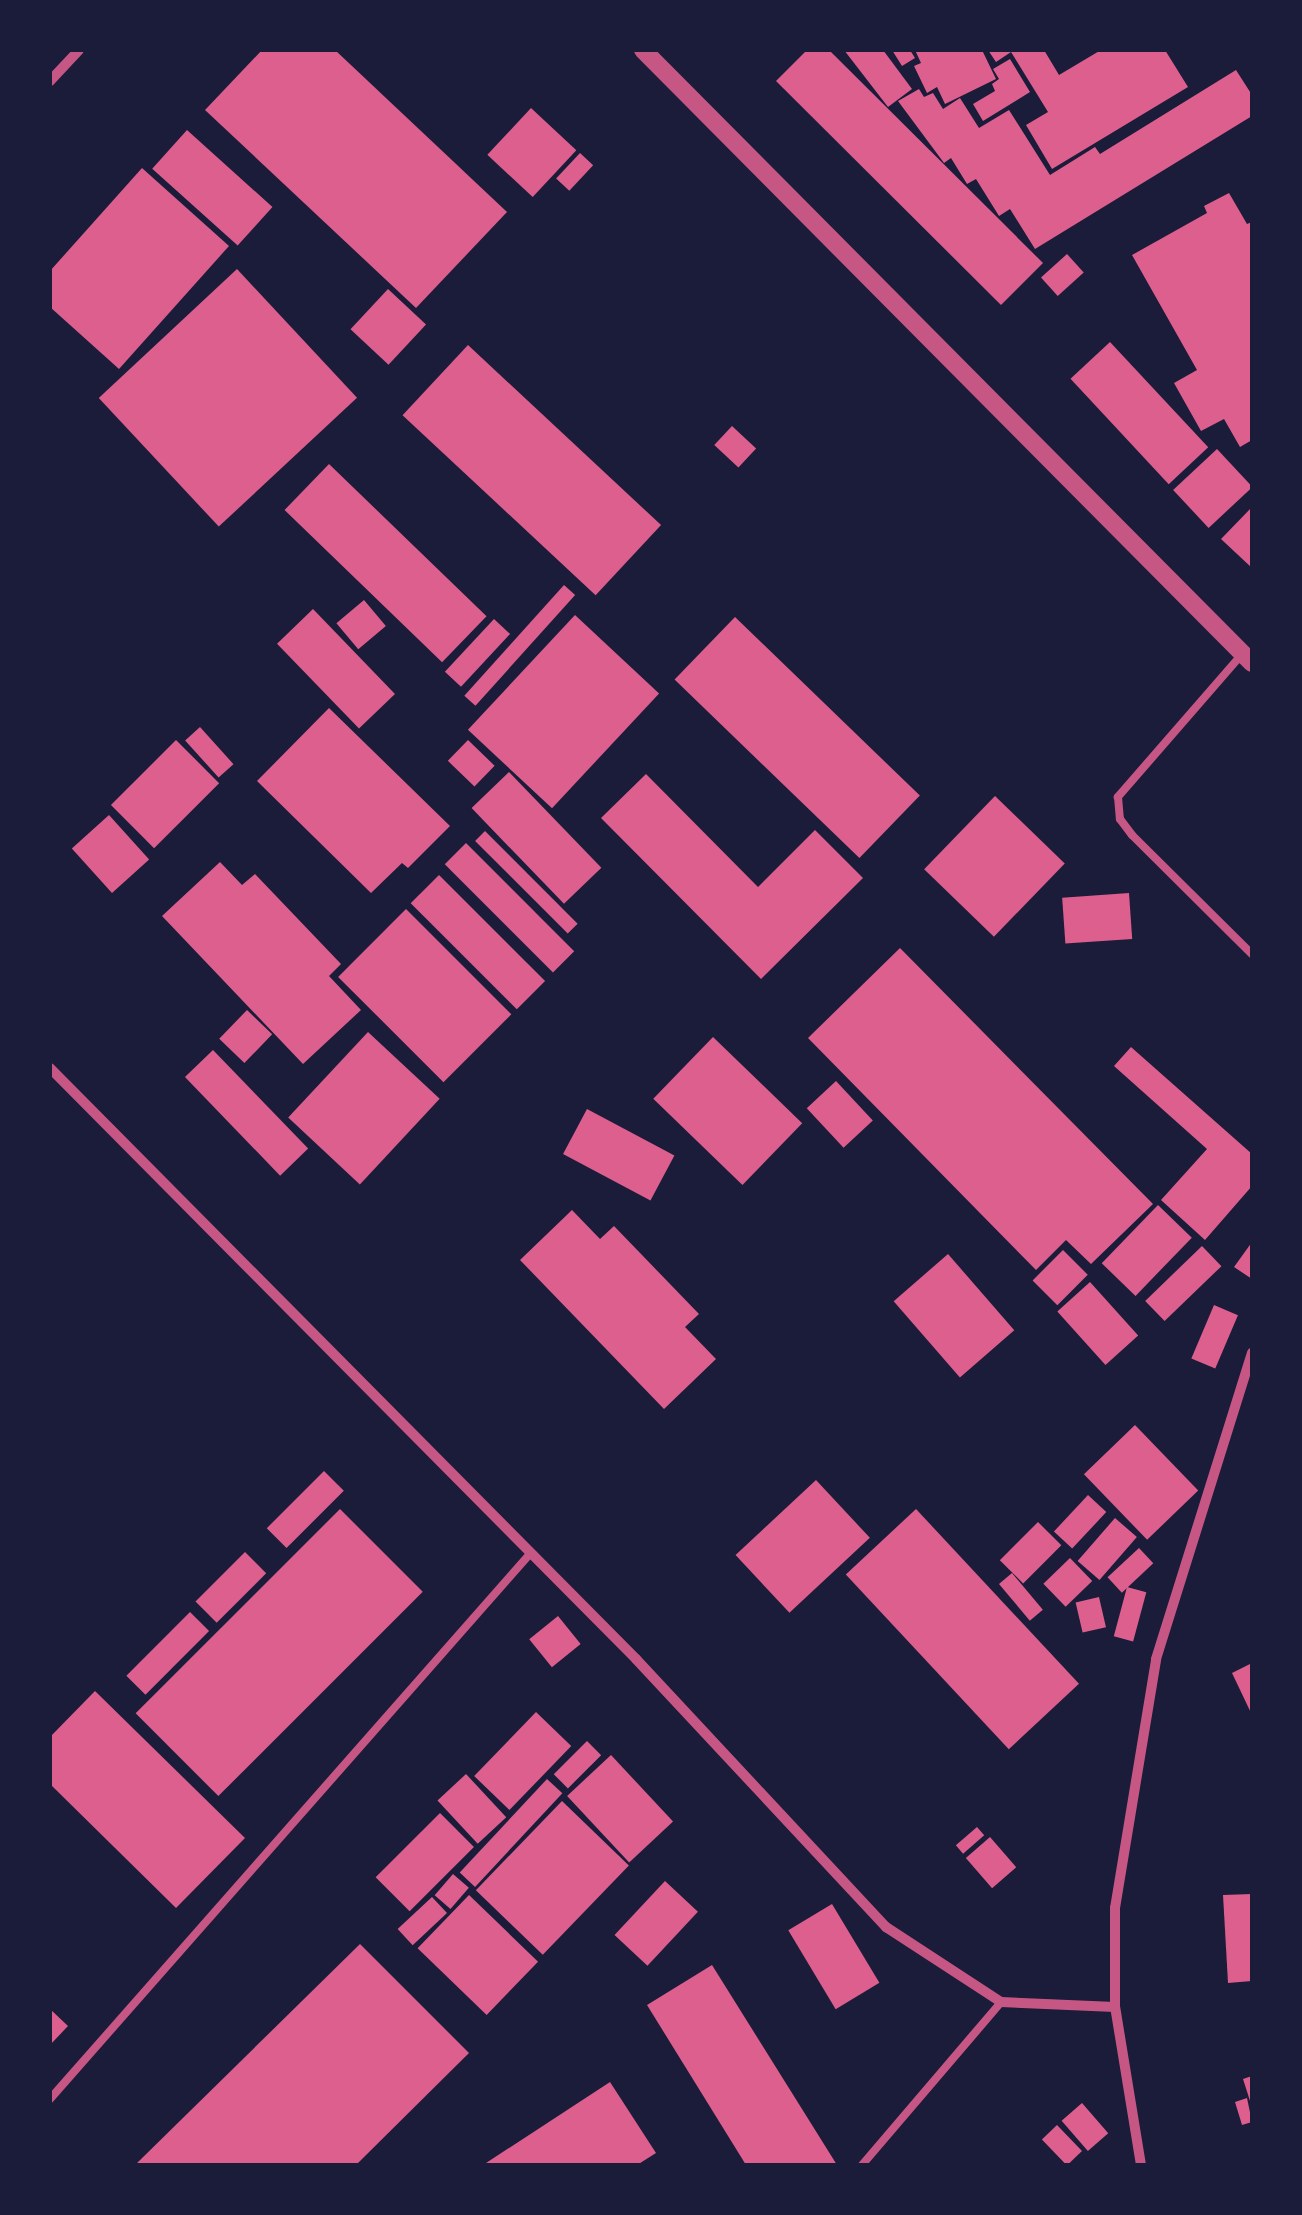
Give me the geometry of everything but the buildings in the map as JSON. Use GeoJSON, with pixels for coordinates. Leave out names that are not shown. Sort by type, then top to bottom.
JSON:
{"type":"FeatureCollection","features":[{"type":"Feature","properties":{"kind":"street"},"geometry":{"type":"LineString","coordinates":[[50,81],[79,50]]}},
{"type":"Feature","properties":{"kind":"street"},"geometry":{"type":"LineString","coordinates":[[643,50],[1248,658]]}},
{"type":"Feature","properties":{"kind":"street"},"geometry":{"type":"LineString","coordinates":[[50,1068],[529,1555],[886,1927],[1001,2002],[1115,2007]]}},
{"type":"Feature","properties":{"kind":"street"},"geometry":{"type":"LineString","coordinates":[[1141,2165],[1115,2007],[1115,1908],[1156,1659],[1252,1353]]}},
{"type":"Feature","properties":{"kind":"lane"},"geometry":{"type":"LineString","coordinates":[[1248,658],[1118,796],[1120,819],[1132,836],[1252,954]]}},
{"type":"Feature","properties":{"kind":"lane"},"geometry":{"type":"LineString","coordinates":[[50,2099],[529,1555]]}},
{"type":"Feature","properties":{"kind":"lane"},"geometry":{"type":"LineString","coordinates":[[862,2165],[1001,2002]]}}]}
